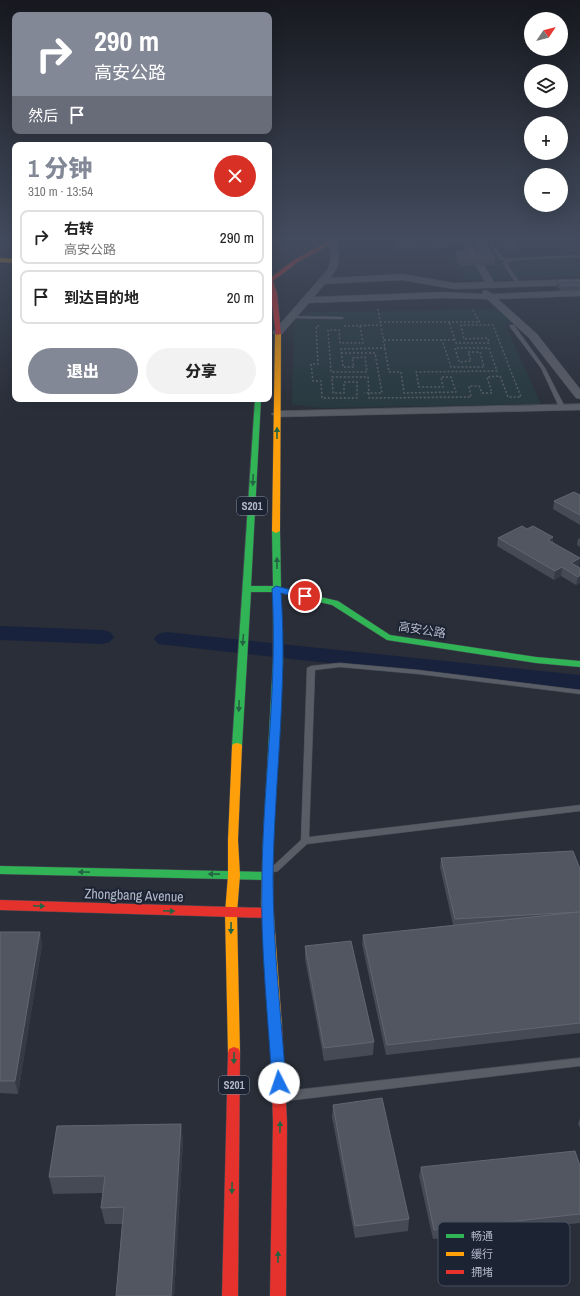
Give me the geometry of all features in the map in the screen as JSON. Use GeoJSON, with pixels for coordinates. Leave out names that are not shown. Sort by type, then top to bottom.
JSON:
{"type":"FeatureCollection","features":[{"type":"Feature","properties":{"kind":"main road","name":"S201"},"geometry":{"type":"LineString","coordinates":[[272,299],[278,332],[276,589],[278,615],[277,671],[267,876],[267,913],[280,1097],[278,1296]]}},
{"type":"Feature","properties":{"kind":"main road","name":"S201"},"geometry":{"type":"LineString","coordinates":[[230,1296],[234,1052],[231,964],[231,913],[234,875],[233,840],[241,667],[258,402]]}},
{"type":"Feature","properties":{"kind":"main road","name":"高安公路"},"geometry":{"type":"LineString","coordinates":[[247,589],[276,589],[334,603],[387,636],[536,660],[580,664]]}},
{"type":"Feature","properties":{"kind":"main road","name":"Zhongbang Avenue"},"geometry":{"type":"LineString","coordinates":[[0,870],[267,876]]}},
{"type":"Feature","properties":{"kind":"main road","name":"Zhongbang Avenue"},"geometry":{"type":"LineString","coordinates":[[0,905],[267,913]]}},
{"type":"Feature","properties":{"kind":"street","name":"S201"},"geometry":{"type":"LineString","coordinates":[[278,332],[308,297]]}},
{"type":"Feature","properties":{"kind":"street"},"geometry":{"type":"LineString","coordinates":[[306,300],[376,297]]}},
{"type":"Feature","properties":{"kind":"street"},"geometry":{"type":"LineString","coordinates":[[492,297],[533,336],[580,396]]}},
{"type":"Feature","properties":{"kind":"street"},"geometry":{"type":"LineString","coordinates":[[568,381],[580,380]]}},
{"type":"Feature","properties":{"kind":"street"},"geometry":{"type":"LineString","coordinates":[[278,414],[580,407]]}},
{"type":"Feature","properties":{"kind":"lane"},"geometry":{"type":"LineString","coordinates":[[291,317],[342,318]]}},
{"type":"Feature","properties":{"kind":"lane"},"geometry":{"type":"LineString","coordinates":[[512,326],[543,368],[562,407]]}},
{"type":"Feature","properties":{"kind":"lane"},"geometry":{"type":"LineString","coordinates":[[305,841],[311,668],[340,665],[418,672],[580,692]]}},
{"type":"Feature","properties":{"kind":"lane"},"geometry":{"type":"LineString","coordinates":[[267,876],[305,841],[580,808]]}},
{"type":"Feature","properties":{"kind":"lane"},"geometry":{"type":"LineString","coordinates":[[280,1097],[580,1062]]}},
{"type":"Feature","properties":{"kind":"path"},"geometry":{"type":"LineString","coordinates":[[378,309],[389,372],[401,372],[404,393],[456,392],[451,377],[441,377],[443,387],[419,387],[416,372],[497,371],[489,348],[455,348],[459,362],[471,361],[468,352],[480,352],[484,367],[451,367],[442,340]]}},
{"type":"Feature","properties":{"kind":"path"},"geometry":{"type":"LineString","coordinates":[[473,310],[481,325]]}},
{"type":"Feature","properties":{"kind":"path"},"geometry":{"type":"LineString","coordinates":[[380,322],[480,322]]}},
{"type":"Feature","properties":{"kind":"path"},"geometry":{"type":"LineString","coordinates":[[324,326],[316,326],[318,364],[311,364],[313,381],[321,381],[322,398],[357,398],[357,382],[344,382],[344,393],[333,393],[332,377],[368,377],[369,398],[471,397],[469,386],[479,386],[482,394],[492,393],[487,377],[500,376],[508,397],[521,397],[493,325],[461,325],[464,339],[488,338],[489,343],[456,343],[449,322]]}},
{"type":"Feature","properties":{"kind":"path"},"geometry":{"type":"LineString","coordinates":[[338,326],[381,325]]}},
{"type":"Feature","properties":{"kind":"path"},"geometry":{"type":"LineString","coordinates":[[360,326],[363,343],[340,343],[338,330],[328,330],[331,372],[367,372],[365,357],[352,358],[354,367],[343,367],[341,349],[385,348]]}},
{"type":"Feature","properties":{"kind":"path"},"geometry":{"type":"LineString","coordinates":[[384,340],[455,340]]}},
{"type":"Feature","properties":{"kind":"path"},"geometry":{"type":"LineString","coordinates":[[342,353],[375,353],[382,393],[364,393]]}},
{"type":"Feature","properties":{"kind":"shaded area"},"geometry":{"type":"Polygon","coordinates":[[[499,309],[515,324],[505,325],[541,404],[320,408],[292,404],[294,323],[308,312],[499,309]]]}},
{"type":"Feature","properties":{"kind":"building"},"geometry":{"type":"Polygon","coordinates":[[[574,492],[580,495],[580,515],[554,501],[574,492]]]}},
{"type":"Feature","properties":{"kind":"building"},"geometry":{"type":"Polygon","coordinates":[[[522,526],[527,529],[533,526],[553,537],[548,540],[580,558],[571,563],[580,568],[580,575],[578,577],[562,567],[555,571],[498,538],[522,526]]]}},
{"type":"Feature","properties":{"kind":"building"},"geometry":{"type":"Polygon","coordinates":[[[573,851],[580,869],[580,1023],[387,1045],[363,935],[579,912],[455,919],[441,858],[573,851]]]}},
{"type":"Feature","properties":{"kind":"building"},"geometry":{"type":"Polygon","coordinates":[[[0,932],[40,932],[15,1081],[0,1081],[0,932]]]}},
{"type":"Feature","properties":{"kind":"building"},"geometry":{"type":"Polygon","coordinates":[[[351,941],[374,1042],[324,1048],[305,946],[351,941]]]}},
{"type":"Feature","properties":{"kind":"building"},"geometry":{"type":"Polygon","coordinates":[[[382,1098],[409,1219],[355,1226],[333,1105],[382,1098]]]}},
{"type":"Feature","properties":{"kind":"building"},"geometry":{"type":"Polygon","coordinates":[[[181,1124],[171,1296],[116,1296],[124,1207],[101,1208],[105,1176],[49,1177],[57,1126],[181,1124]]]}},
{"type":"Feature","properties":{"kind":"building"},"geometry":{"type":"Polygon","coordinates":[[[575,1151],[580,1166],[580,1214],[507,1222],[438,1222],[438,1230],[434,1230],[421,1167],[575,1151]]]}},
{"type":"Feature","properties":{"kind":"waterway"},"geometry":{"type":"LineString","coordinates":[[0,633],[102,637]]}},
{"type":"Feature","properties":{"kind":"waterway"},"geometry":{"type":"LineString","coordinates":[[166,639],[580,683]]}},
{"type":"Feature","properties":{"kind":"traffic: fast"},"geometry":{"type":"LineString","coordinates":[[237,746],[258,402]]}},
{"type":"Feature","properties":{"kind":"traffic: fast"},"geometry":{"type":"LineString","coordinates":[[268,842],[278,661],[276,531]]}},
{"type":"Feature","properties":{"kind":"traffic: fast"},"geometry":{"type":"LineString","coordinates":[[247,589],[276,589],[335,603],[387,637],[536,660],[580,664]]}},
{"type":"Feature","properties":{"kind":"traffic: fast"},"geometry":{"type":"LineString","coordinates":[[0,870],[267,876]]}},
{"type":"Feature","properties":{"kind":"traffic: slow"},"geometry":{"type":"LineString","coordinates":[[276,531],[278,334]]}},
{"type":"Feature","properties":{"kind":"traffic: slow"},"geometry":{"type":"LineString","coordinates":[[234,1053],[231,913],[234,875],[233,840],[237,746]]}},
{"type":"Feature","properties":{"kind":"traffic: slow"},"geometry":{"type":"LineString","coordinates":[[268,842],[267,904],[276,1027]]}},
{"type":"Feature","properties":{"kind":"traffic: jam"},"geometry":{"type":"LineString","coordinates":[[274,297],[278,334]]}},
{"type":"Feature","properties":{"kind":"traffic: jam"},"geometry":{"type":"LineString","coordinates":[[0,905],[267,913]]}},
{"type":"Feature","properties":{"kind":"traffic: jam"},"geometry":{"type":"LineString","coordinates":[[276,1027],[280,1122],[278,1296]]}},
{"type":"Feature","properties":{"kind":"traffic: jam"},"geometry":{"type":"LineString","coordinates":[[230,1296],[234,1053]]}},
{"type":"Feature","properties":{"kind":"route"},"geometry":{"type":"LineString","coordinates":[[279,1083],[267,913],[267,876],[277,671],[278,615],[276,589],[305,596]]}}]}
